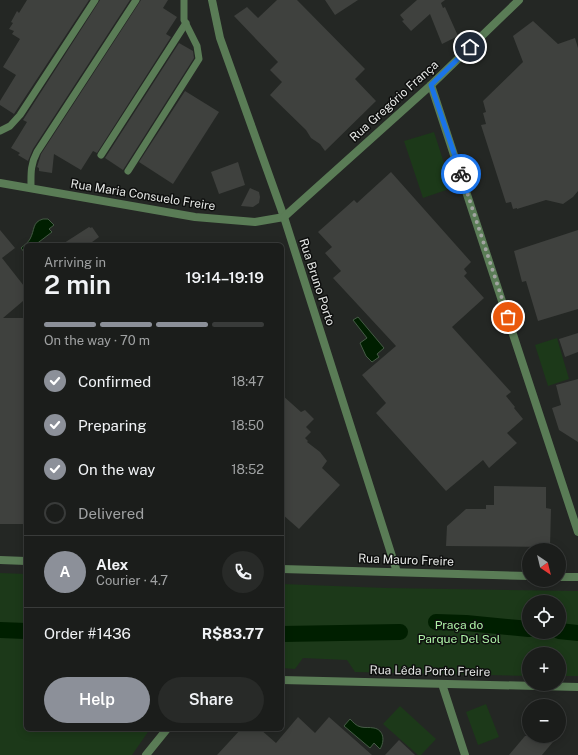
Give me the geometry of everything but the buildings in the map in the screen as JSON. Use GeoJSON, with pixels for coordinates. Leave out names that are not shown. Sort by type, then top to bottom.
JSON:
{"type":"FeatureCollection","features":[{"type":"Feature","properties":{"kind":"street","name":"Rua Bruno Porto"},"geometry":{"type":"LineString","coordinates":[[212,0],[220,38],[284,217],[397,572]]}},
{"type":"Feature","properties":{"kind":"street","name":"Rua Gregório França"},"geometry":{"type":"LineString","coordinates":[[284,217],[431,85],[519,0]]}},
{"type":"Feature","properties":{"kind":"street"},"geometry":{"type":"LineString","coordinates":[[431,85],[578,532]]}},
{"type":"Feature","properties":{"kind":"street","name":"Rua Maria Consuelo Freire"},"geometry":{"type":"LineString","coordinates":[[0,183],[195,217],[255,222],[284,217]]}},
{"type":"Feature","properties":{"kind":"street"},"geometry":{"type":"LineString","coordinates":[[0,560],[24,561]]}},
{"type":"Feature","properties":{"kind":"street","name":"Rua Mauro Freire"},"geometry":{"type":"LineString","coordinates":[[284,569],[522,576]]}},
{"type":"Feature","properties":{"kind":"street"},"geometry":{"type":"LineString","coordinates":[[566,576],[578,577]]}},
{"type":"Feature","properties":{"kind":"street","name":"Rua Lêda Porto Freire"},"geometry":{"type":"LineString","coordinates":[[284,680],[578,687]]}},
{"type":"Feature","properties":{"kind":"street"},"geometry":{"type":"LineString","coordinates":[[442,684],[466,755]]}},
{"type":"Feature","properties":{"kind":"street"},"geometry":{"type":"LineString","coordinates":[[146,755],[165,731]]}},
{"type":"Feature","properties":{"kind":"lane"},"geometry":{"type":"LineString","coordinates":[[0,131],[10,126],[20,114],[95,0]]}},
{"type":"Feature","properties":{"kind":"lane"},"geometry":{"type":"LineString","coordinates":[[32,188],[32,161],[136,0]]}},
{"type":"Feature","properties":{"kind":"lane"},"geometry":{"type":"LineString","coordinates":[[128,171],[199,59],[197,46],[183,13],[184,0]]}},
{"type":"Feature","properties":{"kind":"lane"},"geometry":{"type":"LineString","coordinates":[[101,155],[186,23]]}},
{"type":"Feature","properties":{"kind":"green space"},"geometry":{"type":"Polygon","coordinates":[[[434,132],[452,188],[423,198],[404,141],[434,132]]]}},
{"type":"Feature","properties":{"kind":"green space"},"geometry":{"type":"Polygon","coordinates":[[[557,338],[569,379],[548,386],[535,345],[557,338]]]}},
{"type":"Feature","properties":{"kind":"green space"},"geometry":{"type":"Polygon","coordinates":[[[0,573],[24,574],[24,731],[149,731],[132,755],[0,755],[0,573]]]}},
{"type":"Feature","properties":{"kind":"green space","name":"Praça do Parque Del Sol"},"geometry":{"type":"Polygon","coordinates":[[[284,584],[386,588],[578,591],[578,676],[566,676],[566,647],[522,647],[522,676],[355,672],[347,660],[303,658],[295,669],[284,668],[284,584]]]}},
{"type":"Feature","properties":{"kind":"green space"},"geometry":{"type":"Polygon","coordinates":[[[486,704],[499,737],[478,745],[466,712],[486,704]]]}},
{"type":"Feature","properties":{"kind":"green space"},"geometry":{"type":"Polygon","coordinates":[[[400,706],[436,739],[421,755],[418,755],[383,724],[400,706]]]}},
{"type":"Feature","properties":{"kind":"shaded area"},"geometry":{"type":"Polygon","coordinates":[[[48,219],[54,225],[49,229],[52,232],[38,243],[27,243],[32,236],[35,224],[39,220],[48,219]]]}},
{"type":"Feature","properties":{"kind":"shaded area"},"geometry":{"type":"Polygon","coordinates":[[[358,317],[384,348],[377,354],[379,357],[372,362],[366,356],[360,343],[367,338],[353,320],[358,317]]]}},
{"type":"Feature","properties":{"kind":"shaded area"},"geometry":{"type":"Polygon","coordinates":[[[350,719],[359,726],[374,728],[382,733],[383,743],[380,749],[374,743],[370,748],[344,726],[350,719]]]}},
{"type":"Feature","properties":{"kind":"waterway"},"geometry":{"type":"LineString","coordinates":[[436,622],[466,623],[522,628]]}},
{"type":"Feature","properties":{"kind":"waterway"},"geometry":{"type":"LineString","coordinates":[[0,630],[24,631]]}},
{"type":"Feature","properties":{"kind":"waterway"},"geometry":{"type":"LineString","coordinates":[[284,634],[400,632]]}},
{"type":"Feature","properties":{"kind":"waterway"},"geometry":{"type":"LineString","coordinates":[[566,632],[578,633]]}},
{"type":"Feature","properties":{"kind":"way so far"},"geometry":{"type":"LineString","coordinates":[[461,174],[508,317]]}},
{"type":"Feature","properties":{"kind":"route"},"geometry":{"type":"LineString","coordinates":[[461,174],[431,85],[470,47]]}}]}
